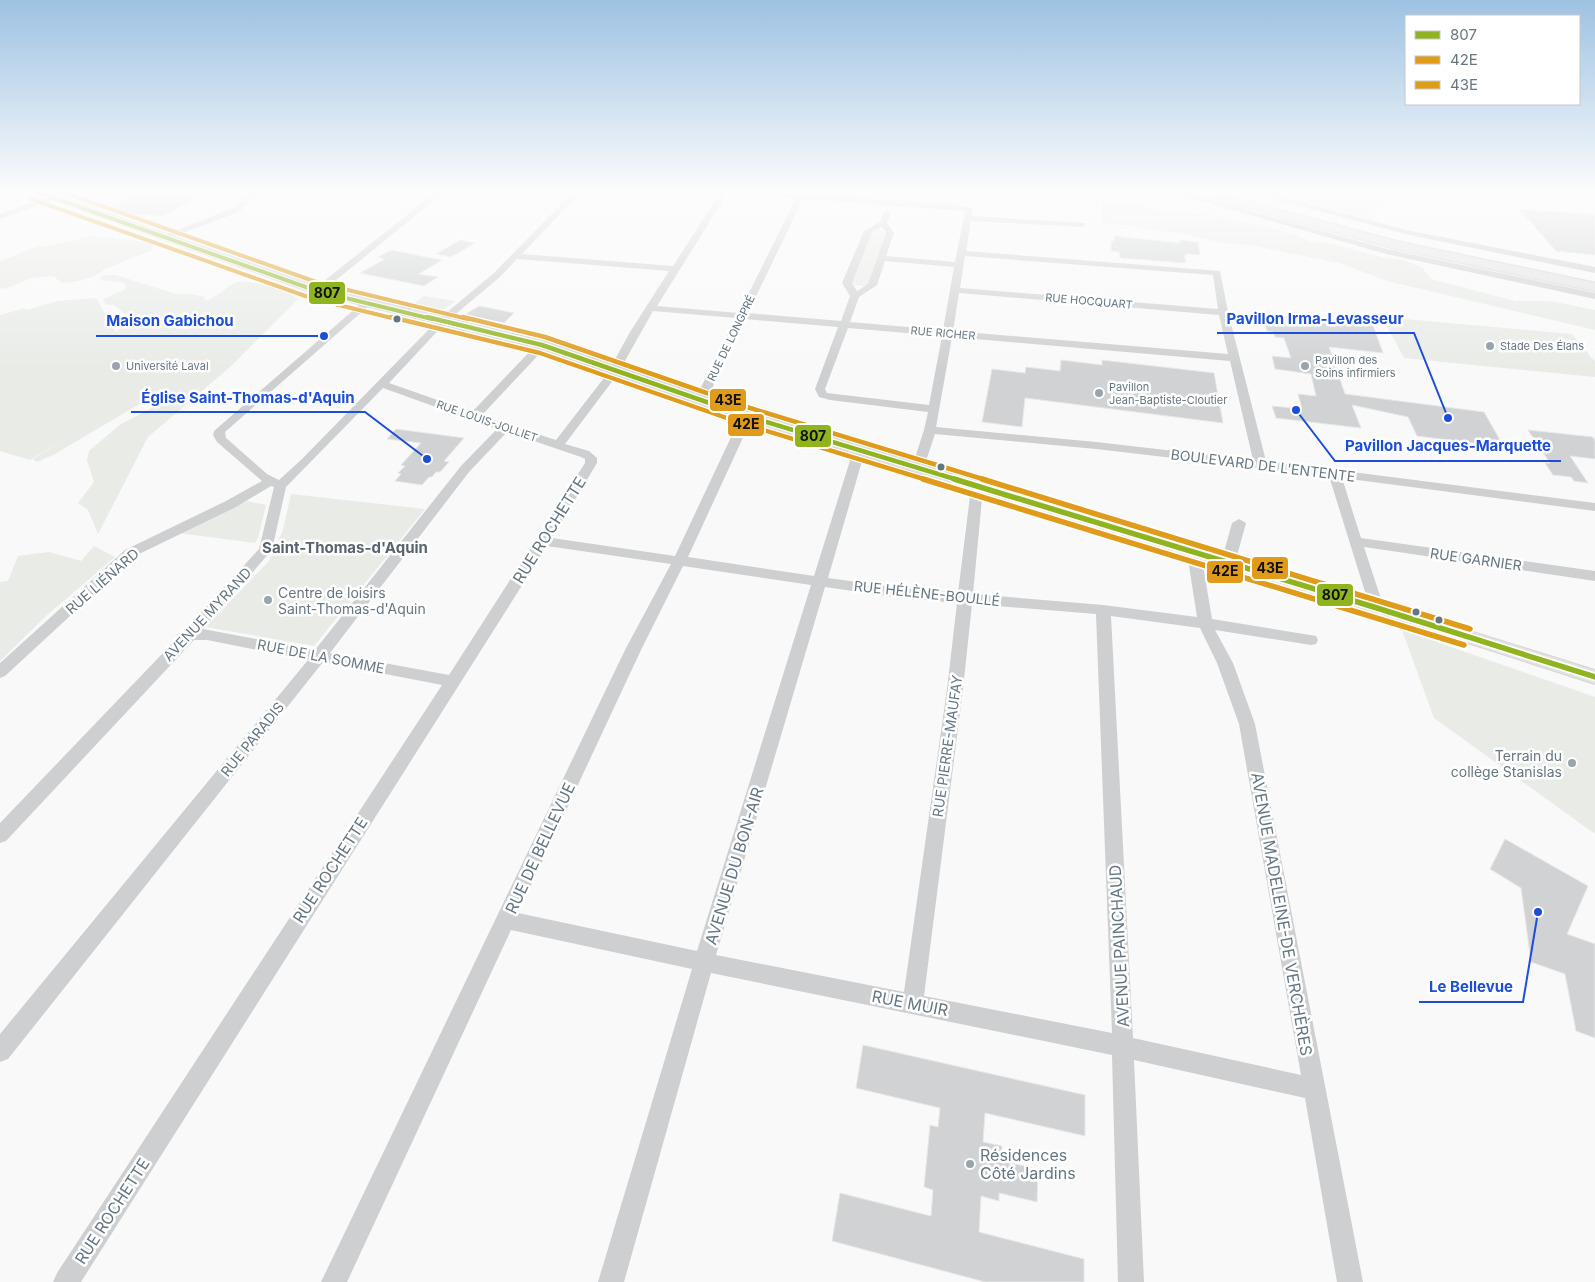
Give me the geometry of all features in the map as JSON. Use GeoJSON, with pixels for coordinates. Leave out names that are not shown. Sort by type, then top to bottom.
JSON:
{"type":"FeatureCollection","features":[{"type":"Feature","properties":{"kind":"highway"},"geometry":{"type":"LineString","coordinates":[[1423,251],[1595,287]]}},
{"type":"Feature","properties":{"kind":"highway"},"geometry":{"type":"LineString","coordinates":[[1457,251],[1595,279]]}},
{"type":"Feature","properties":{"kind":"main road"},"geometry":{"type":"LineString","coordinates":[[207,251],[317,291],[542,345],[614,368],[747,416],[917,470],[1377,608],[1595,677]]}},
{"type":"Feature","properties":{"kind":"street"},"geometry":{"type":"LineString","coordinates":[[317,291],[367,251]]}},
{"type":"Feature","properties":{"kind":"street"},"geometry":{"type":"LineString","coordinates":[[367,303],[220,431],[219,435],[222,440],[263,478],[275,484],[382,384],[443,320],[497,275],[520,251]]}},
{"type":"Feature","properties":{"kind":"street"},"geometry":{"type":"LineString","coordinates":[[558,445],[614,368],[686,251]]}},
{"type":"Feature","properties":{"kind":"street","name":"RUE DE LONGPRÉ"},"geometry":{"type":"LineString","coordinates":[[701,399],[774,251]]}},
{"type":"Feature","properties":{"kind":"street"},"geometry":{"type":"LineString","coordinates":[[855,296],[847,283],[860,251]]}},
{"type":"Feature","properties":{"kind":"street"},"geometry":{"type":"LineString","coordinates":[[884,251],[872,285],[855,296],[820,390],[823,395],[933,409]]}},
{"type":"Feature","properties":{"kind":"street"},"geometry":{"type":"LineString","coordinates":[[1385,251],[1595,296]]}},
{"type":"Feature","properties":{"kind":"street"},"geometry":{"type":"LineString","coordinates":[[1499,251],[1595,270]]}},
{"type":"Feature","properties":{"kind":"street"},"geometry":{"type":"LineString","coordinates":[[917,470],[930,430],[962,253],[1217,273],[1224,312],[1260,463]]}},
{"type":"Feature","properties":{"kind":"street"},"geometry":{"type":"LineString","coordinates":[[515,256],[675,269]]}},
{"type":"Feature","properties":{"kind":"street"},"geometry":{"type":"LineString","coordinates":[[881,258],[959,265]]}},
{"type":"Feature","properties":{"kind":"street","name":"RUE HOCQUART"},"geometry":{"type":"LineString","coordinates":[[954,290],[1224,312]]}},
{"type":"Feature","properties":{"kind":"street","name":"RUE RICHER"},"geometry":{"type":"LineString","coordinates":[[651,308],[1235,358]]}},
{"type":"Feature","properties":{"kind":"street"},"geometry":{"type":"LineString","coordinates":[[474,417],[542,345]]}},
{"type":"Feature","properties":{"kind":"street","name":"RUE LOUIS-JOLLIET"},"geometry":{"type":"LineString","coordinates":[[382,384],[505,428],[586,454],[591,458]]}},
{"type":"Feature","properties":{"kind":"street","name":"RUE DE BELLEVUE"},"geometry":{"type":"LineString","coordinates":[[334,1282],[633,650],[680,559],[747,416]]}},
{"type":"Feature","properties":{"kind":"street","name":"RUE PARADIS"},"geometry":{"type":"LineString","coordinates":[[0,1051],[320,655],[465,469],[505,428]]}},
{"type":"Feature","properties":{"kind":"street","name":"BOULEVARD DE L'ENTENTE"},"geometry":{"type":"LineString","coordinates":[[930,430],[1260,463],[1595,507]]}},
{"type":"Feature","properties":{"kind":"street","name":"AVENUE DU BON-AIR"},"geometry":{"type":"LineString","coordinates":[[611,1282],[704,962],[859,451]]}},
{"type":"Feature","properties":{"kind":"street","name":"RUE ROCHETTE"},"geometry":{"type":"LineString","coordinates":[[66,1282],[451,681],[543,541],[590,465],[591,458]]}},
{"type":"Feature","properties":{"kind":"street"},"geometry":{"type":"LineString","coordinates":[[1334,473],[1377,608]]}},
{"type":"Feature","properties":{"kind":"street","name":"AVENUE MYRAND"},"geometry":{"type":"LineString","coordinates":[[0,835],[190,634],[265,550],[275,484]]}},
{"type":"Feature","properties":{"kind":"street","name":"RUE LIÉNARD"},"geometry":{"type":"LineString","coordinates":[[0,672],[130,553],[275,484]]}},
{"type":"Feature","properties":{"kind":"street","name":"RUE PIERRE-MAUFAY"},"geometry":{"type":"LineString","coordinates":[[913,1002],[954,699],[977,488]]}},
{"type":"Feature","properties":{"kind":"street"},"geometry":{"type":"LineString","coordinates":[[1228,563],[1240,523]]}},
{"type":"Feature","properties":{"kind":"street","name":"RUE HÉLÈNE-BOULLÉ"},"geometry":{"type":"LineString","coordinates":[[543,541],[680,559],[818,582],[901,593],[1103,610],[1206,623],[1311,640]]}},
{"type":"Feature","properties":{"kind":"street","name":"RUE GARNIER"},"geometry":{"type":"LineString","coordinates":[[1357,542],[1595,576]]}},
{"type":"Feature","properties":{"kind":"street","name":"AVENUE MADELEINE-DE VERCHÈRES"},"geometry":{"type":"LineString","coordinates":[[1194,553],[1209,634],[1225,662],[1247,724],[1350,1282]]}},
{"type":"Feature","properties":{"kind":"street","name":"AVENUE PAINCHAUD"},"geometry":{"type":"LineString","coordinates":[[1103,610],[1124,1048],[1131,1282]]}},
{"type":"Feature","properties":{"kind":"street","name":"RUE DE LA SOMME"},"geometry":{"type":"LineString","coordinates":[[190,634],[207,635],[320,655],[451,681]]}},
{"type":"Feature","properties":{"kind":"street","name":"RUE MUIR"},"geometry":{"type":"LineString","coordinates":[[506,920],[704,962],[913,1002],[1314,1089]]}},
{"type":"Feature","properties":{"kind":"shaded area"},"geometry":{"type":"Polygon","coordinates":[[[25,251],[150,251],[85,279],[62,283],[53,276],[31,278],[5,289],[0,287],[0,261],[25,251]]]}},
{"type":"Feature","properties":{"kind":"shaded area"},"geometry":{"type":"Polygon","coordinates":[[[865,251],[880,251],[868,284],[864,286],[852,283],[865,251]]]}},
{"type":"Feature","properties":{"kind":"shaded area"},"geometry":{"type":"Polygon","coordinates":[[[1279,251],[1358,251],[1385,258],[1403,260],[1422,267],[1431,279],[1515,301],[1551,301],[1595,310],[1595,330],[1387,281],[1343,264],[1279,251]]]}},
{"type":"Feature","properties":{"kind":"shaded area"},"geometry":{"type":"Polygon","coordinates":[[[116,275],[176,294],[191,294],[205,297],[204,301],[216,296],[234,283],[240,282],[257,283],[285,292],[298,299],[230,367],[148,437],[98,534],[88,510],[78,503],[94,482],[87,460],[89,451],[121,424],[154,407],[160,400],[163,390],[55,454],[37,462],[33,459],[81,431],[30,460],[0,451],[0,315],[58,301],[96,298],[116,332],[126,322],[128,317],[114,305],[106,305],[103,299],[126,289],[126,285],[121,282],[100,280],[102,276],[116,275]]]}},
{"type":"Feature","properties":{"kind":"shaded area"},"geometry":{"type":"Polygon","coordinates":[[[424,296],[456,301],[435,311],[411,306],[424,296]]]}},
{"type":"Feature","properties":{"kind":"shaded area","name":"Stade Des Élans"},"geometry":{"type":"Polygon","coordinates":[[[1382,317],[1572,334],[1595,362],[1595,377],[1404,358],[1382,317]]]}},
{"type":"Feature","properties":{"kind":"shaded area"},"geometry":{"type":"Polygon","coordinates":[[[291,494],[425,509],[314,646],[206,627],[269,561],[283,530],[291,494]]]}},
{"type":"Feature","properties":{"kind":"shaded area"},"geometry":{"type":"Polygon","coordinates":[[[247,501],[266,505],[255,543],[178,533],[247,501]]]}},
{"type":"Feature","properties":{"kind":"shaded area"},"geometry":{"type":"Polygon","coordinates":[[[94,546],[115,557],[46,616],[0,661],[0,582],[8,581],[18,556],[49,552],[81,561],[94,546]]]}},
{"type":"Feature","properties":{"kind":"shaded area"},"geometry":{"type":"Polygon","coordinates":[[[1402,630],[1595,697],[1595,834],[1434,718],[1402,630]]]}},
{"type":"Feature","properties":{"kind":"building"},"geometry":{"type":"Polygon","coordinates":[[[389,251],[395,251],[442,260],[419,274],[438,277],[424,286],[360,273],[385,259],[378,257],[389,251]]]}},
{"type":"Feature","properties":{"kind":"building"},"geometry":{"type":"Polygon","coordinates":[[[441,251],[462,251],[451,257],[436,254],[441,251]]]}},
{"type":"Feature","properties":{"kind":"building"},"geometry":{"type":"Polygon","coordinates":[[[1111,251],[1199,251],[1200,255],[1184,255],[1186,263],[1120,258],[1119,252],[1111,251]]]}},
{"type":"Feature","properties":{"kind":"building"},"geometry":{"type":"Polygon","coordinates":[[[1556,251],[1595,251],[1595,255],[1556,251]]]}},
{"type":"Feature","properties":{"kind":"building"},"geometry":{"type":"Polygon","coordinates":[[[479,306],[514,313],[504,323],[464,315],[479,306]]]}},
{"type":"Feature","properties":{"kind":"building"},"geometry":{"type":"Polygon","coordinates":[[[1261,313],[1373,325],[1383,353],[1329,347],[1345,394],[1484,412],[1504,447],[1417,436],[1408,417],[1352,405],[1361,428],[1276,418],[1272,406],[1302,409],[1298,394],[1316,396],[1311,374],[1275,369],[1272,356],[1291,358],[1284,338],[1275,337],[1273,332],[1267,331],[1261,313]]]}},
{"type":"Feature","properties":{"kind":"building","name":"Pavillon Jean-Baptiste-Cloutier"},"geometry":{"type":"Polygon","coordinates":[[[1061,360],[1102,365],[1102,360],[1214,373],[1223,423],[1025,398],[1022,427],[982,422],[992,369],[1025,373],[1026,367],[1060,371],[1061,360]]]}},
{"type":"Feature","properties":{"kind":"building"},"geometry":{"type":"Polygon","coordinates":[[[396,429],[464,438],[444,461],[449,462],[440,472],[436,472],[432,477],[429,477],[422,485],[395,481],[401,474],[398,473],[405,466],[401,465],[421,443],[387,439],[396,429]]]}},
{"type":"Feature","properties":{"kind":"building"},"geometry":{"type":"Polygon","coordinates":[[[1528,430],[1593,437],[1595,441],[1595,459],[1570,456],[1588,483],[1574,481],[1571,477],[1553,475],[1545,463],[1550,463],[1528,430]]]}},
{"type":"Feature","properties":{"kind":"building"},"geometry":{"type":"Polygon","coordinates":[[[1505,839],[1588,886],[1567,934],[1595,944],[1595,1038],[1576,1031],[1565,974],[1531,962],[1521,888],[1490,869],[1505,839]]]}},
{"type":"Feature","properties":{"kind":"building","name":"Résidences Côté Jardins"},"geometry":{"type":"Polygon","coordinates":[[[863,1045],[1085,1095],[1085,1136],[985,1113],[983,1142],[1002,1146],[1001,1161],[1038,1169],[1037,1202],[999,1193],[999,1201],[981,1196],[979,1232],[1084,1259],[1084,1282],[985,1282],[832,1241],[840,1193],[931,1216],[933,1190],[924,1187],[930,1125],[938,1127],[940,1108],[856,1088],[863,1045]]]}},
{"type":"Feature","properties":{"kind":"transit line","name":"42E"},"geometry":{"type":"LineString","coordinates":[[178,251],[314,299],[540,353],[744,424],[1464,645]]}},
{"type":"Feature","properties":{"kind":"transit line","name":"807"},"geometry":{"type":"LineString","coordinates":[[203,251],[317,291],[542,345],[747,416],[1377,608],[1595,677]]}},
{"type":"Feature","properties":{"kind":"transit line","name":"43E"},"geometry":{"type":"LineString","coordinates":[[228,251],[319,283],[545,337],[750,408],[1470,629]]}},
{"type":"Feature","properties":{"kind":"place","name":"Maison Gabichou"},"geometry":{"type":"Point","coordinates":[324,336]}},
{"type":"Feature","properties":{"kind":"place","name":"Stade Des Élans"},"geometry":{"type":"Point","coordinates":[1490,346]}},
{"type":"Feature","properties":{"kind":"place","name":"Université Laval"},"geometry":{"type":"Point","coordinates":[116,366]}},
{"type":"Feature","properties":{"kind":"place","name":"Pavillon des Soins infirmiers"},"geometry":{"type":"Point","coordinates":[1305,366]}},
{"type":"Feature","properties":{"kind":"place","name":"Pavillon Jean-Baptiste-Cloutier"},"geometry":{"type":"Point","coordinates":[1099,393]}},
{"type":"Feature","properties":{"kind":"place","name":"Pavillon Jacques-Marquette"},"geometry":{"type":"Point","coordinates":[1296,410]}},
{"type":"Feature","properties":{"kind":"place","name":"Pavillon Irma-Levasseur"},"geometry":{"type":"Point","coordinates":[1448,418]}},
{"type":"Feature","properties":{"kind":"place","name":"Église Saint-Thomas-d'Aquin"},"geometry":{"type":"Point","coordinates":[427,459]}},
{"type":"Feature","properties":{"kind":"place","name":"Centre de loisirs Saint-Thomas-d'Aquin"},"geometry":{"type":"Point","coordinates":[268,600]}},
{"type":"Feature","properties":{"kind":"place","name":"Terrain du collège Stanislas"},"geometry":{"type":"Point","coordinates":[1572,763]}},
{"type":"Feature","properties":{"kind":"place","name":"Le Bellevue"},"geometry":{"type":"Point","coordinates":[1538,912]}},
{"type":"Feature","properties":{"kind":"place","name":"Résidences Côté Jardins"},"geometry":{"type":"Point","coordinates":[970,1164]}},
{"type":"Feature","properties":{"kind":"district","name":"Saint-Thomas-d'Aquin"},"geometry":{"type":"Point","coordinates":[345,547]}}]}
